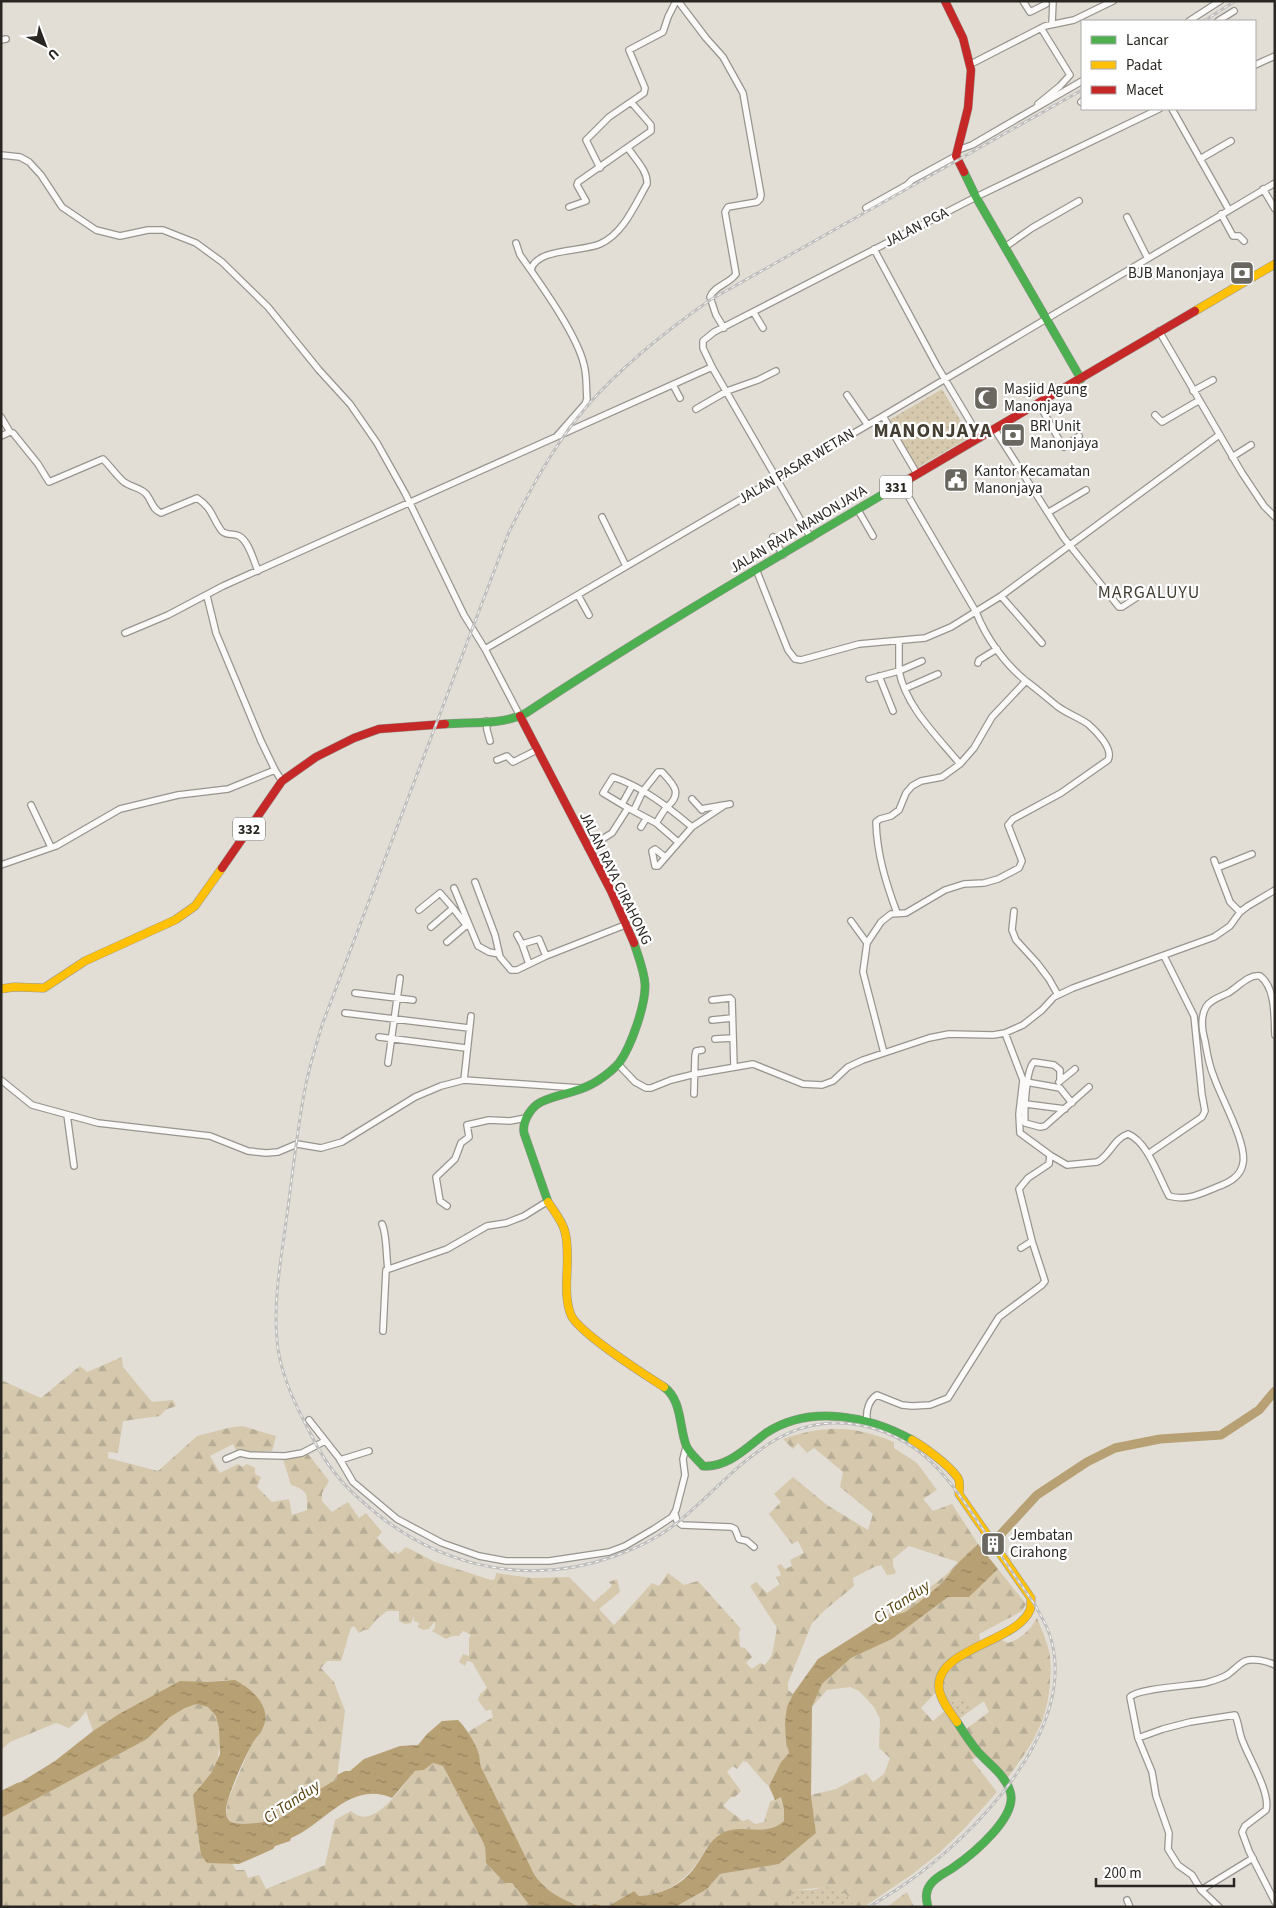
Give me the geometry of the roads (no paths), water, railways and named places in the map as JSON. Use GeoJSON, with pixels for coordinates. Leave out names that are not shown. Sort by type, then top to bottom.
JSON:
{"type":"FeatureCollection","features":[{"type":"Feature","properties":{"kind":"main road"},"geometry":{"type":"LineString","coordinates":[[945,1],[967,50],[971,64],[966,120],[957,153],[976,197],[1081,379]]}},
{"type":"Feature","properties":{"kind":"main road","name":"JALAN RAYA MANONJAYA"},"geometry":{"type":"LineString","coordinates":[[520,716],[536,708],[602,664],[756,570],[1275,264]]}},
{"type":"Feature","properties":{"kind":"main road","name":"332"},"geometry":{"type":"LineString","coordinates":[[1,989],[49,986],[85,960],[175,920],[188,911],[206,892],[282,781],[316,757],[370,732],[404,726],[486,721],[520,716]]}},
{"type":"Feature","properties":{"kind":"main road","name":"JALAN RAYA CIRAHONG"},"geometry":{"type":"LineString","coordinates":[[520,716],[610,891],[637,952],[645,985],[642,1008],[626,1050],[618,1064],[594,1084],[541,1102],[530,1111],[526,1118]]}},
{"type":"Feature","properties":{"kind":"main road"},"geometry":{"type":"LineString","coordinates":[[526,1118],[522,1128],[548,1200],[562,1224],[566,1237],[568,1305],[572,1317],[592,1337],[670,1392],[678,1409],[686,1447],[703,1466],[713,1468],[723,1465],[774,1429],[807,1418],[834,1416],[867,1419],[897,1431],[926,1448],[958,1478],[960,1483],[959,1494],[1030,1598],[1032,1602],[1030,1610],[1018,1624],[964,1654],[941,1674],[940,1690],[946,1701],[971,1742],[1007,1786],[1012,1802],[1007,1814],[986,1838],[970,1854],[932,1882],[926,1892],[928,1907]]}},
{"type":"Feature","properties":{"kind":"street"},"geometry":{"type":"LineString","coordinates":[[600,168],[586,140],[609,118],[646,90],[629,50],[664,31],[668,17],[677,1],[723,56],[743,93],[761,195],[757,202],[728,207],[725,212],[736,274],[727,283],[715,290],[710,297],[716,315],[724,328]]}},
{"type":"Feature","properties":{"kind":"street"},"geometry":{"type":"LineString","coordinates":[[1023,1],[1030,12],[1045,3],[1053,16]]}},
{"type":"Feature","properties":{"kind":"street"},"geometry":{"type":"LineString","coordinates":[[1052,24],[1053,1]]}},
{"type":"Feature","properties":{"kind":"street"},"geometry":{"type":"LineString","coordinates":[[971,64],[1041,28],[1074,20],[1113,1]]}},
{"type":"Feature","properties":{"kind":"street"},"geometry":{"type":"LineString","coordinates":[[1190,20],[1220,1]]}},
{"type":"Feature","properties":{"kind":"street"},"geometry":{"type":"LineString","coordinates":[[1220,20],[1234,11]]}},
{"type":"Feature","properties":{"kind":"street"},"geometry":{"type":"LineString","coordinates":[[1035,107],[1070,75],[1041,28]]}},
{"type":"Feature","properties":{"kind":"street"},"geometry":{"type":"LineString","coordinates":[[1256,65],[1275,56]]}},
{"type":"Feature","properties":{"kind":"street"},"geometry":{"type":"LineString","coordinates":[[866,208],[1081,82]]}},
{"type":"Feature","properties":{"kind":"street"},"geometry":{"type":"LineString","coordinates":[[569,207],[586,201],[577,183],[652,129],[651,125],[631,102]]}},
{"type":"Feature","properties":{"kind":"street","name":"JALAN PGA"},"geometry":{"type":"LineString","coordinates":[[712,367],[702,343],[705,338],[976,197],[1157,110]]}},
{"type":"Feature","properties":{"kind":"street"},"geometry":{"type":"LineString","coordinates":[[1173,110],[1229,210]]}},
{"type":"Feature","properties":{"kind":"street"},"geometry":{"type":"LineString","coordinates":[[1200,159],[1231,141]]}},
{"type":"Feature","properties":{"kind":"street"},"geometry":{"type":"LineString","coordinates":[[531,270],[532,264],[541,258],[600,244],[614,235],[624,223],[647,184],[646,175],[628,148]]}},
{"type":"Feature","properties":{"kind":"street"},"geometry":{"type":"LineString","coordinates":[[1,154],[20,157],[29,162],[41,175],[62,207],[96,230],[120,236],[148,230],[163,230],[196,243],[222,262],[278,317],[319,370],[350,404],[382,450],[464,615],[485,649],[520,716]]}},
{"type":"Feature","properties":{"kind":"street","name":"JALAN PASAR WETAN"},"geometry":{"type":"LineString","coordinates":[[485,649],[866,424],[883,416],[1275,182]]}},
{"type":"Feature","properties":{"kind":"street"},"geometry":{"type":"LineString","coordinates":[[1263,189],[1275,209]]}},
{"type":"Feature","properties":{"kind":"street"},"geometry":{"type":"LineString","coordinates":[[1005,247],[1032,228],[1079,201]]}},
{"type":"Feature","properties":{"kind":"street"},"geometry":{"type":"LineString","coordinates":[[1221,214],[1233,236],[1239,236],[1244,240]]}},
{"type":"Feature","properties":{"kind":"street"},"geometry":{"type":"LineString","coordinates":[[1127,217],[1147,257]]}},
{"type":"Feature","properties":{"kind":"street"},"geometry":{"type":"LineString","coordinates":[[516,243],[520,255],[567,328],[584,365],[587,399],[585,404],[554,438]]}},
{"type":"Feature","properties":{"kind":"street"},"geometry":{"type":"LineString","coordinates":[[874,249],[980,438]]}},
{"type":"Feature","properties":{"kind":"street"},"geometry":{"type":"LineString","coordinates":[[754,313],[763,328]]}},
{"type":"Feature","properties":{"kind":"street"},"geometry":{"type":"LineString","coordinates":[[1159,331],[1232,457],[1264,506],[1275,517]]}},
{"type":"Feature","properties":{"kind":"street"},"geometry":{"type":"LineString","coordinates":[[125,633],[168,615],[223,586],[712,367],[811,538]]}},
{"type":"Feature","properties":{"kind":"street"},"geometry":{"type":"LineString","coordinates":[[696,409],[726,391],[758,380],[776,371]]}},
{"type":"Feature","properties":{"kind":"street"},"geometry":{"type":"LineString","coordinates":[[1193,391],[1213,380]]}},
{"type":"Feature","properties":{"kind":"street"},"geometry":{"type":"LineString","coordinates":[[673,385],[680,398]]}},
{"type":"Feature","properties":{"kind":"street"},"geometry":{"type":"LineString","coordinates":[[847,395],[866,424]]}},
{"type":"Feature","properties":{"kind":"street"},"geometry":{"type":"LineString","coordinates":[[1155,415],[1162,422],[1198,401]]}},
{"type":"Feature","properties":{"kind":"street"},"geometry":{"type":"LineString","coordinates":[[1039,404],[1062,445],[1064,446],[1079,436]]}},
{"type":"Feature","properties":{"kind":"street"},"geometry":{"type":"LineString","coordinates":[[883,416],[917,474]]}},
{"type":"Feature","properties":{"kind":"street"},"geometry":{"type":"LineString","coordinates":[[1,417],[10,432],[24,445],[49,482],[103,459],[123,481],[128,485],[139,488],[147,495],[156,511],[161,513],[197,498],[213,513],[225,534],[244,539],[258,571]]}},
{"type":"Feature","properties":{"kind":"street"},"geometry":{"type":"LineString","coordinates":[[995,430],[1070,546],[1120,607],[1122,608],[1139,596]]}},
{"type":"Feature","properties":{"kind":"street"},"geometry":{"type":"LineString","coordinates":[[1,436],[10,432]]}},
{"type":"Feature","properties":{"kind":"street"},"geometry":{"type":"LineString","coordinates":[[756,570],[788,650],[795,659],[807,659],[860,644],[925,638],[938,634],[1001,596],[1220,435]]}},
{"type":"Feature","properties":{"kind":"street"},"geometry":{"type":"LineString","coordinates":[[1232,457],[1251,445]]}},
{"type":"Feature","properties":{"kind":"street"},"geometry":{"type":"LineString","coordinates":[[884,1053],[863,972],[867,943],[885,917],[897,913],[906,913],[945,890],[964,884],[984,883],[998,879],[1019,868],[1022,861],[1008,824],[1061,793],[1108,760],[1109,751],[1094,730],[1058,706],[1013,670],[980,623],[976,612],[901,484]]}},
{"type":"Feature","properties":{"kind":"street"},"geometry":{"type":"LineString","coordinates":[[1049,512],[1086,490]]}},
{"type":"Feature","properties":{"kind":"street"},"geometry":{"type":"LineString","coordinates":[[858,510],[873,536]]}},
{"type":"Feature","properties":{"kind":"street"},"geometry":{"type":"LineString","coordinates":[[602,517],[626,566]]}},
{"type":"Feature","properties":{"kind":"street"},"geometry":{"type":"LineString","coordinates":[[772,537],[783,555]]}},
{"type":"Feature","properties":{"kind":"street"},"geometry":{"type":"LineString","coordinates":[[578,594],[589,615]]}},
{"type":"Feature","properties":{"kind":"street"},"geometry":{"type":"LineString","coordinates":[[207,596],[216,633],[275,770],[282,781]]}},
{"type":"Feature","properties":{"kind":"street"},"geometry":{"type":"LineString","coordinates":[[1001,596],[1042,643]]}},
{"type":"Feature","properties":{"kind":"street"},"geometry":{"type":"LineString","coordinates":[[899,641],[899,671],[912,705],[960,764]]}},
{"type":"Feature","properties":{"kind":"street"},"geometry":{"type":"LineString","coordinates":[[978,663],[979,660],[997,648]]}},
{"type":"Feature","properties":{"kind":"street"},"geometry":{"type":"LineString","coordinates":[[870,679],[899,671],[922,661]]}},
{"type":"Feature","properties":{"kind":"street"},"geometry":{"type":"LineString","coordinates":[[906,688],[938,674]]}},
{"type":"Feature","properties":{"kind":"street"},"geometry":{"type":"LineString","coordinates":[[879,676],[893,711]]}},
{"type":"Feature","properties":{"kind":"street"},"geometry":{"type":"LineString","coordinates":[[897,913],[885,881],[879,855],[876,822],[891,816],[899,810],[906,792],[912,786],[942,777],[960,764],[974,748],[992,717],[1026,681]]}},
{"type":"Feature","properties":{"kind":"street"},"geometry":{"type":"LineString","coordinates":[[486,721],[486,730],[490,741]]}},
{"type":"Feature","properties":{"kind":"street"},"geometry":{"type":"LineString","coordinates":[[496,760],[507,756],[513,762],[537,750]]}},
{"type":"Feature","properties":{"kind":"street"},"geometry":{"type":"LineString","coordinates":[[1,865],[51,847],[120,809],[178,795],[228,789],[275,770]]}},
{"type":"Feature","properties":{"kind":"street"},"geometry":{"type":"LineString","coordinates":[[588,848],[612,833],[628,808],[658,772],[662,772],[677,794],[673,803],[668,806],[656,823]]}},
{"type":"Feature","properties":{"kind":"street"},"geometry":{"type":"LineString","coordinates":[[678,842],[656,823],[603,793],[613,777],[643,791],[668,806],[692,827]]}},
{"type":"Feature","properties":{"kind":"street"},"geometry":{"type":"LineString","coordinates":[[628,808],[632,786]]}},
{"type":"Feature","properties":{"kind":"street"},"geometry":{"type":"LineString","coordinates":[[692,799],[706,816]]}},
{"type":"Feature","properties":{"kind":"street"},"geometry":{"type":"LineString","coordinates":[[665,857],[692,827],[706,816],[727,804],[701,809]]}},
{"type":"Feature","properties":{"kind":"street"},"geometry":{"type":"LineString","coordinates":[[31,805],[51,847]]}},
{"type":"Feature","properties":{"kind":"street"},"geometry":{"type":"LineString","coordinates":[[641,826],[646,818]]}},
{"type":"Feature","properties":{"kind":"street"},"geometry":{"type":"LineString","coordinates":[[1217,868],[1252,854]]}},
{"type":"Feature","properties":{"kind":"street"},"geometry":{"type":"LineString","coordinates":[[1214,860],[1230,902],[1240,912]]}},
{"type":"Feature","properties":{"kind":"street"},"geometry":{"type":"LineString","coordinates":[[475,882],[495,935],[499,954],[511,970],[517,970],[546,956],[625,925]]}},
{"type":"Feature","properties":{"kind":"street"},"geometry":{"type":"LineString","coordinates":[[454,888],[467,925],[480,949],[499,954]]}},
{"type":"Feature","properties":{"kind":"street"},"geometry":{"type":"LineString","coordinates":[[618,1064],[634,1082],[646,1088],[695,1074],[753,1064],[776,1075],[803,1084],[822,1085],[832,1081],[848,1067],[884,1053],[939,1036],[1005,1034],[1034,1017],[1058,995],[1073,988],[1164,956],[1224,932],[1240,912],[1275,890]]}},
{"type":"Feature","properties":{"kind":"street"},"geometry":{"type":"LineString","coordinates":[[419,910],[440,894],[467,925]]}},
{"type":"Feature","properties":{"kind":"street"},"geometry":{"type":"LineString","coordinates":[[431,927],[453,908]]}},
{"type":"Feature","properties":{"kind":"street"},"geometry":{"type":"LineString","coordinates":[[1014,911],[1012,930],[1016,940],[1041,968],[1058,995]]}},
{"type":"Feature","properties":{"kind":"street"},"geometry":{"type":"LineString","coordinates":[[851,921],[867,943]]}},
{"type":"Feature","properties":{"kind":"street"},"geometry":{"type":"LineString","coordinates":[[447,942],[467,925]]}},
{"type":"Feature","properties":{"kind":"street"},"geometry":{"type":"LineString","coordinates":[[517,936],[530,964]]}},
{"type":"Feature","properties":{"kind":"street"},"geometry":{"type":"LineString","coordinates":[[522,944],[539,939],[546,956]]}},
{"type":"Feature","properties":{"kind":"street"},"geometry":{"type":"LineString","coordinates":[[1148,1154],[1202,1117],[1206,1111],[1202,1095],[1194,1016],[1164,956]]}},
{"type":"Feature","properties":{"kind":"street"},"geometry":{"type":"LineString","coordinates":[[1060,1081],[1060,1070],[1056,1066],[1034,1062],[1030,1067],[1019,1114],[1020,1133],[1067,1165],[1101,1160],[1117,1140],[1128,1134],[1135,1138],[1148,1154],[1170,1196],[1190,1198],[1232,1180],[1242,1170],[1244,1155],[1210,1065],[1202,1029],[1204,1009],[1210,1002],[1239,987],[1249,977],[1260,976],[1266,982],[1273,1002],[1275,1036]]}},
{"type":"Feature","properties":{"kind":"street"},"geometry":{"type":"LineString","coordinates":[[388,1063],[400,978]]}},
{"type":"Feature","properties":{"kind":"street"},"geometry":{"type":"LineString","coordinates":[[355,993],[413,1000]]}},
{"type":"Feature","properties":{"kind":"street"},"geometry":{"type":"LineString","coordinates":[[712,1000],[731,999],[734,1066]]}},
{"type":"Feature","properties":{"kind":"street"},"geometry":{"type":"LineString","coordinates":[[345,1013],[469,1028]]}},
{"type":"Feature","properties":{"kind":"street"},"geometry":{"type":"LineString","coordinates":[[464,1080],[471,1016]]}},
{"type":"Feature","properties":{"kind":"street"},"geometry":{"type":"LineString","coordinates":[[1194,1016],[1202,1018]]}},
{"type":"Feature","properties":{"kind":"street"},"geometry":{"type":"LineString","coordinates":[[712,1020],[732,1018]]}},
{"type":"Feature","properties":{"kind":"street"},"geometry":{"type":"LineString","coordinates":[[1005,1034],[1026,1081],[1024,1123],[1040,1127],[1048,1125],[1089,1087]]}},
{"type":"Feature","properties":{"kind":"street"},"geometry":{"type":"LineString","coordinates":[[379,1037],[466,1048]]}},
{"type":"Feature","properties":{"kind":"street"},"geometry":{"type":"LineString","coordinates":[[715,1039],[732,1038]]}},
{"type":"Feature","properties":{"kind":"street"},"geometry":{"type":"LineString","coordinates":[[694,1094],[695,1053],[702,1050]]}},
{"type":"Feature","properties":{"kind":"street"},"geometry":{"type":"LineString","coordinates":[[1054,1086],[1075,1069],[1069,1074]]}},
{"type":"Feature","properties":{"kind":"street"},"geometry":{"type":"LineString","coordinates":[[1,1080],[32,1105],[67,1115],[98,1123],[210,1136],[248,1151],[266,1153],[278,1152],[297,1144],[321,1148],[342,1142],[415,1097],[441,1086],[464,1080],[582,1088]]}},
{"type":"Feature","properties":{"kind":"street"},"geometry":{"type":"LineString","coordinates":[[1026,1081],[1060,1088],[1072,1102]]}},
{"type":"Feature","properties":{"kind":"street"},"geometry":{"type":"LineString","coordinates":[[1026,1104],[1065,1109]]}},
{"type":"Feature","properties":{"kind":"street"},"geometry":{"type":"LineString","coordinates":[[67,1115],[74,1166]]}},
{"type":"Feature","properties":{"kind":"street"},"geometry":{"type":"LineString","coordinates":[[447,1206],[440,1202],[436,1177],[455,1159],[461,1143],[469,1136],[467,1125],[488,1120],[510,1122],[526,1118]]}},
{"type":"Feature","properties":{"kind":"street"},"geometry":{"type":"LineString","coordinates":[[867,1419],[867,1411],[872,1399],[877,1395],[902,1405],[912,1406],[930,1404],[948,1398],[999,1317],[1044,1283],[1046,1278],[1032,1241],[1019,1189],[1028,1178],[1049,1164],[1050,1155]]}},
{"type":"Feature","properties":{"kind":"street"},"geometry":{"type":"LineString","coordinates":[[388,1269],[447,1248],[487,1226],[524,1216],[548,1200]]}},
{"type":"Feature","properties":{"kind":"street"},"geometry":{"type":"LineString","coordinates":[[382,1224],[388,1269],[385,1275],[383,1332]]}},
{"type":"Feature","properties":{"kind":"street"},"geometry":{"type":"LineString","coordinates":[[1021,1248],[1032,1241]]}},
{"type":"Feature","properties":{"kind":"street"},"geometry":{"type":"LineString","coordinates":[[309,1420],[340,1460],[355,1484],[397,1519],[442,1543],[491,1559],[549,1561],[609,1552],[625,1546],[654,1530],[675,1514]]}},
{"type":"Feature","properties":{"kind":"street"},"geometry":{"type":"LineString","coordinates":[[226,1459],[240,1453],[285,1456],[302,1453],[325,1441]]}},
{"type":"Feature","properties":{"kind":"street"},"geometry":{"type":"LineString","coordinates":[[686,1447],[683,1459],[685,1475],[675,1514],[677,1521],[682,1525],[731,1527],[735,1529],[740,1539],[747,1541],[754,1547]]}},
{"type":"Feature","properties":{"kind":"street"},"geometry":{"type":"LineString","coordinates":[[340,1460],[369,1451]]}},
{"type":"Feature","properties":{"kind":"street"},"geometry":{"type":"LineString","coordinates":[[1219,1907],[1201,1890],[1192,1875],[1174,1859],[1168,1848],[1168,1833],[1156,1796],[1152,1772],[1138,1738],[1130,1697],[1133,1694],[1213,1681],[1226,1676],[1247,1660],[1261,1660],[1275,1665]]}},
{"type":"Feature","properties":{"kind":"street"},"geometry":{"type":"LineString","coordinates":[[1138,1738],[1190,1722],[1235,1715],[1242,1741],[1260,1779],[1267,1804],[1266,1810],[1242,1830],[1243,1836],[1275,1902]]}},
{"type":"Feature","properties":{"kind":"street"},"geometry":{"type":"LineString","coordinates":[[1201,1890],[1253,1858]]}},
{"type":"Feature","properties":{"kind":"street"},"geometry":{"type":"LineString","coordinates":[[1127,1900],[1130,1907]]}},
{"type":"Feature","properties":{"kind":"water"},"geometry":{"type":"Polygon","coordinates":[[[978,1544],[998,1569],[969,1597],[948,1597],[892,1639],[851,1658],[822,1684],[812,1707],[811,1795],[816,1833],[779,1864],[720,1874],[707,1889],[675,1907],[607,1907],[634,1891],[639,1896],[655,1894],[678,1884],[690,1873],[709,1844],[721,1834],[736,1829],[769,1829],[784,1821],[781,1797],[775,1800],[769,1786],[781,1762],[789,1753],[786,1742],[785,1722],[787,1707],[793,1694],[818,1659],[880,1620],[905,1612],[918,1603],[942,1583],[959,1562],[978,1544]]]}},
{"type":"Feature","properties":{"kind":"water"},"geometry":{"type":"Polygon","coordinates":[[[235,1680],[248,1688],[259,1699],[265,1713],[265,1720],[262,1730],[245,1758],[229,1798],[226,1814],[231,1822],[241,1824],[255,1823],[280,1818],[310,1798],[313,1793],[337,1779],[337,1775],[350,1771],[364,1759],[400,1746],[418,1745],[442,1721],[458,1720],[467,1730],[477,1748],[481,1767],[534,1874],[549,1890],[580,1907],[531,1907],[512,1883],[505,1883],[486,1863],[485,1846],[443,1766],[433,1763],[424,1770],[415,1771],[392,1798],[377,1794],[363,1795],[350,1799],[303,1832],[291,1838],[290,1841],[275,1846],[273,1849],[239,1864],[207,1863],[201,1855],[193,1795],[212,1772],[220,1754],[219,1728],[216,1716],[208,1707],[197,1704],[185,1708],[170,1717],[147,1739],[1,1818],[1,1791],[21,1782],[55,1761],[93,1731],[119,1714],[180,1681],[235,1680]]]}},
{"type":"Feature","properties":{"kind":"water"},"geometry":{"type":"Polygon","coordinates":[[[595,1904],[607,1907],[584,1907],[595,1904]]]}},
{"type":"Feature","properties":{"kind":"waterway","name":"Ci Tanduy"},"geometry":{"type":"LineString","coordinates":[[977,1560],[1037,1495],[1087,1462],[1115,1448],[1160,1439],[1221,1435],[1259,1410],[1275,1391]]}},
{"type":"Feature","properties":{"kind":"railway"},"geometry":{"type":"LineString","coordinates":[[1206,20],[1235,1]]}},
{"type":"Feature","properties":{"kind":"railway"},"geometry":{"type":"LineString","coordinates":[[869,1907],[908,1882],[934,1862],[990,1808],[1014,1777],[1035,1743],[1049,1709],[1055,1674],[1051,1639],[1035,1605],[958,1493],[932,1463],[900,1439],[881,1431],[859,1425],[831,1423],[805,1427],[782,1436],[761,1449],[668,1529],[651,1540],[615,1556],[584,1565],[552,1570],[521,1570],[491,1567],[461,1559],[432,1548],[404,1533],[377,1514],[348,1488],[324,1458],[295,1402],[286,1382],[280,1361],[276,1324],[279,1277],[302,1104],[308,1073],[322,1025],[509,532],[554,450],[588,405],[630,362],[661,336],[710,300],[1081,91]]}},
{"type":"Feature","properties":{"kind":"place","name":"BJB Manonjaya"},"geometry":{"type":"Point","coordinates":[1242,273]}},
{"type":"Feature","properties":{"kind":"place","name":"Masjid Agung Manonjaya"},"geometry":{"type":"Point","coordinates":[986,398]}},
{"type":"Feature","properties":{"kind":"place","name":"BRI Unit Manonjaya"},"geometry":{"type":"Point","coordinates":[1013,435]}},
{"type":"Feature","properties":{"kind":"place","name":"Kantor Kecamatan Manonjaya"},"geometry":{"type":"Point","coordinates":[956,480]}},
{"type":"Feature","properties":{"kind":"place","name":"Jembatan Cirahong"},"geometry":{"type":"Point","coordinates":[993,1544]}},
{"type":"Feature","properties":{"kind":"district","name":"MANONJAYA"},"geometry":{"type":"Point","coordinates":[933,430]}},
{"type":"Feature","properties":{"kind":"district","name":"MARGALUYU"},"geometry":{"type":"Point","coordinates":[1149,592]}}]}
